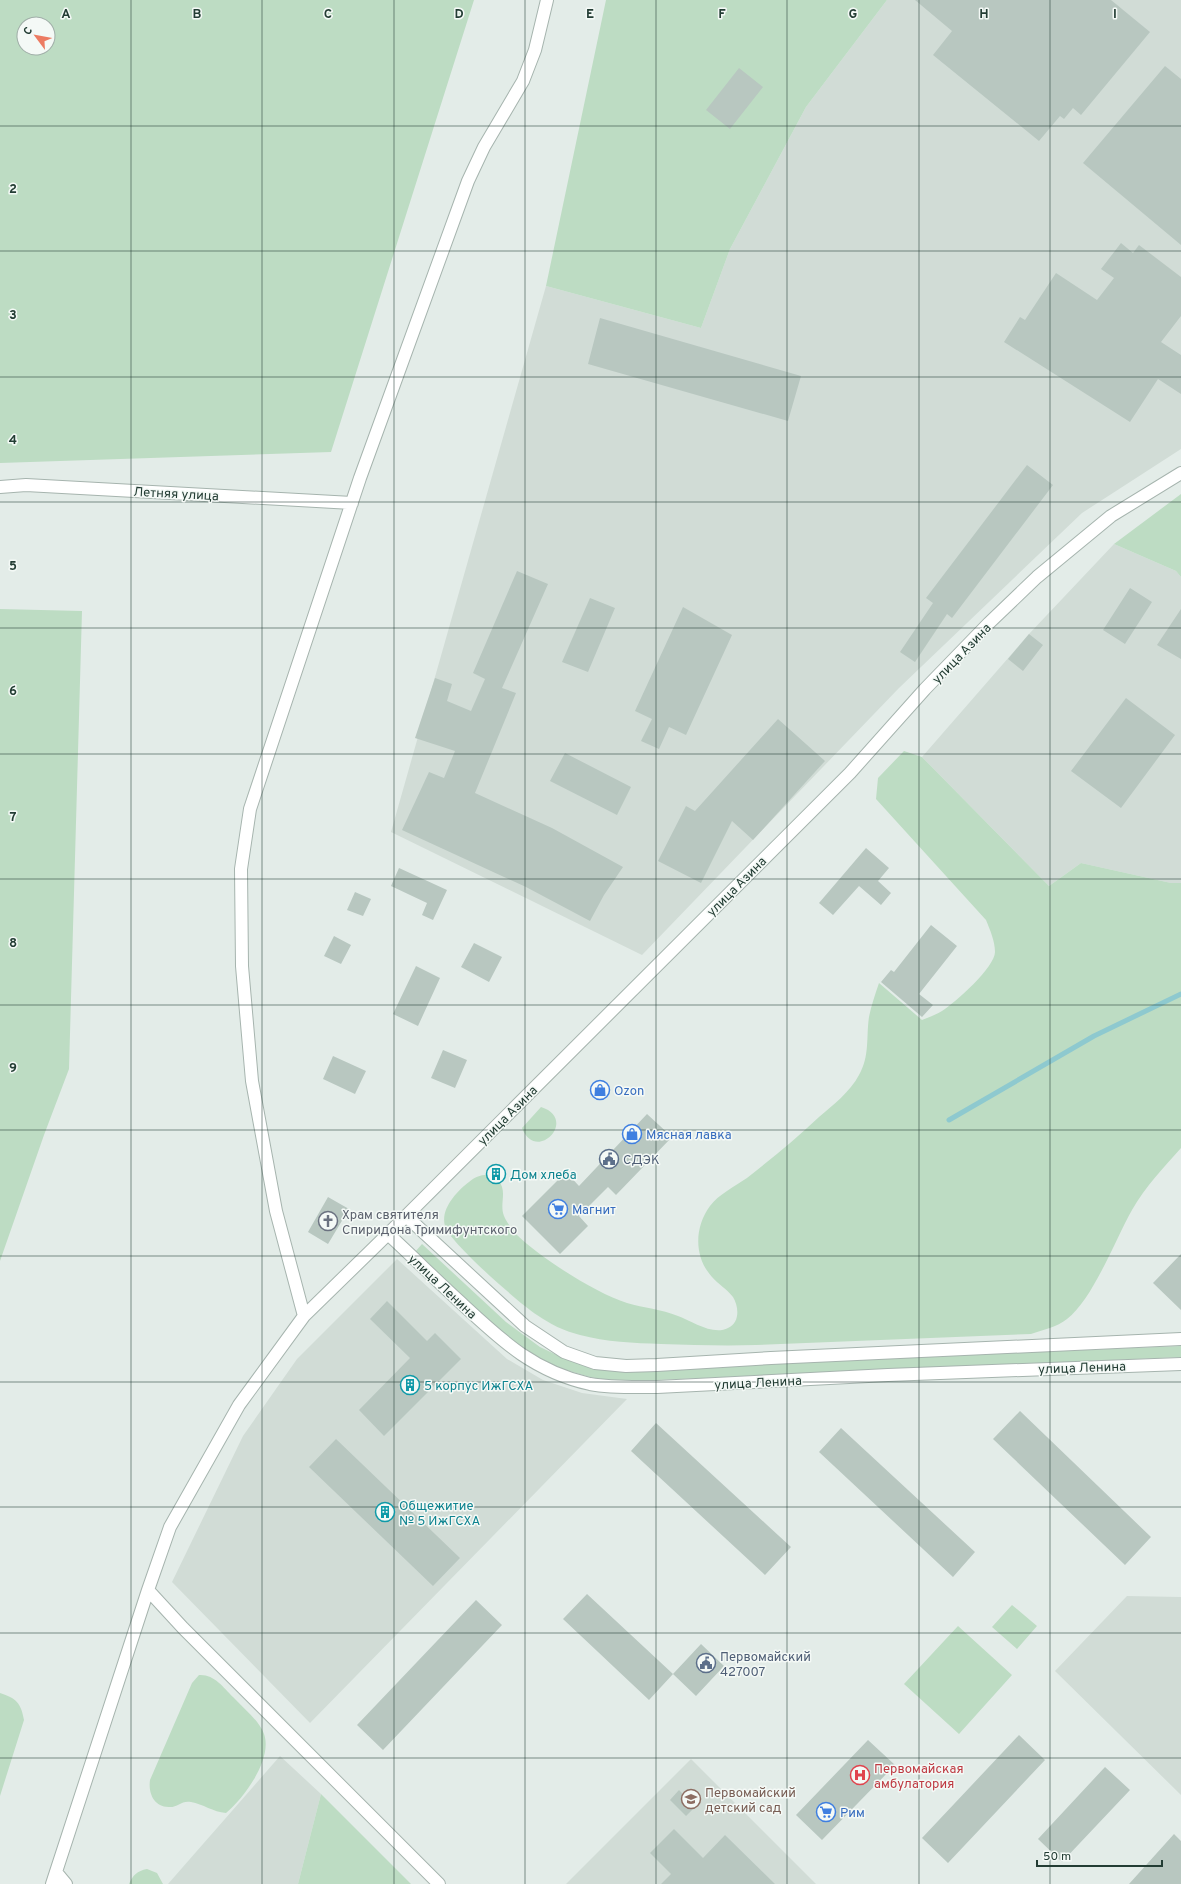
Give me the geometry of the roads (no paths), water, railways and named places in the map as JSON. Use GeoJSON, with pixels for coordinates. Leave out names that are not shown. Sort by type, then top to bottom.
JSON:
{"type":"FeatureCollection","features":[{"type":"Feature","properties":{"kind":"street"},"geometry":{"type":"LineString","coordinates":[[304,1316],[276,1211],[252,1081],[242,966],[241,869],[250,809],[352,503],[468,181],[484,147],[523,81],[535,50],[547,0]]}},
{"type":"Feature","properties":{"kind":"street","name":"улица Азина"},"geometry":{"type":"LineString","coordinates":[[52,1884],[170,1527],[239,1406],[304,1316],[850,773],[913,702],[994,618],[1037,577],[1111,516],[1181,473]]}},
{"type":"Feature","properties":{"kind":"street","name":"Летняя улица"},"geometry":{"type":"LineString","coordinates":[[0,487],[26,484],[352,503]]}},
{"type":"Feature","properties":{"kind":"street","name":"улица Ленина"},"geometry":{"type":"LineString","coordinates":[[406,1216],[525,1326],[564,1352],[595,1363],[626,1366],[657,1365],[771,1358],[1181,1339]]}},
{"type":"Feature","properties":{"kind":"street","name":"улица Ленина"},"geometry":{"type":"LineString","coordinates":[[388,1234],[503,1342],[526,1359],[554,1372],[590,1384],[622,1387],[657,1387],[888,1375],[1181,1364]]}},
{"type":"Feature","properties":{"kind":"street"},"geometry":{"type":"LineString","coordinates":[[148,1590],[183,1628],[439,1884]]}},
{"type":"Feature","properties":{"kind":"street"},"geometry":{"type":"LineString","coordinates":[[56,1872],[66,1884]]}},
{"type":"Feature","properties":{"kind":"waterway"},"geometry":{"type":"LineString","coordinates":[[949,1120],[1094,1036],[1181,994]]}},
{"type":"Feature","properties":{"kind":"place","name":"Ozon"},"geometry":{"type":"Point","coordinates":[600,1090]}},
{"type":"Feature","properties":{"kind":"place","name":"Мясная лавка"},"geometry":{"type":"Point","coordinates":[632,1134]}},
{"type":"Feature","properties":{"kind":"place","name":"СДЭК"},"geometry":{"type":"Point","coordinates":[609,1159]}},
{"type":"Feature","properties":{"kind":"place","name":"Дом хлеба"},"geometry":{"type":"Point","coordinates":[496,1174]}},
{"type":"Feature","properties":{"kind":"place","name":"Магнит"},"geometry":{"type":"Point","coordinates":[558,1209]}},
{"type":"Feature","properties":{"kind":"place","name":"Храм святителя Спиридона Тримифунтского"},"geometry":{"type":"Point","coordinates":[328,1221]}},
{"type":"Feature","properties":{"kind":"place","name":"5 корпус ИжГСХА"},"geometry":{"type":"Point","coordinates":[410,1385]}},
{"type":"Feature","properties":{"kind":"place","name":"Общежитие № 5 ИжГСХА"},"geometry":{"type":"Point","coordinates":[385,1512]}},
{"type":"Feature","properties":{"kind":"place","name":"Первомайский 427007"},"geometry":{"type":"Point","coordinates":[706,1663]}},
{"type":"Feature","properties":{"kind":"place","name":"Первомайская амбулатория"},"geometry":{"type":"Point","coordinates":[860,1775]}},
{"type":"Feature","properties":{"kind":"place","name":"Первомайский детский сад"},"geometry":{"type":"Point","coordinates":[691,1799]}},
{"type":"Feature","properties":{"kind":"place","name":"Рим"},"geometry":{"type":"Point","coordinates":[826,1812]}}]}
